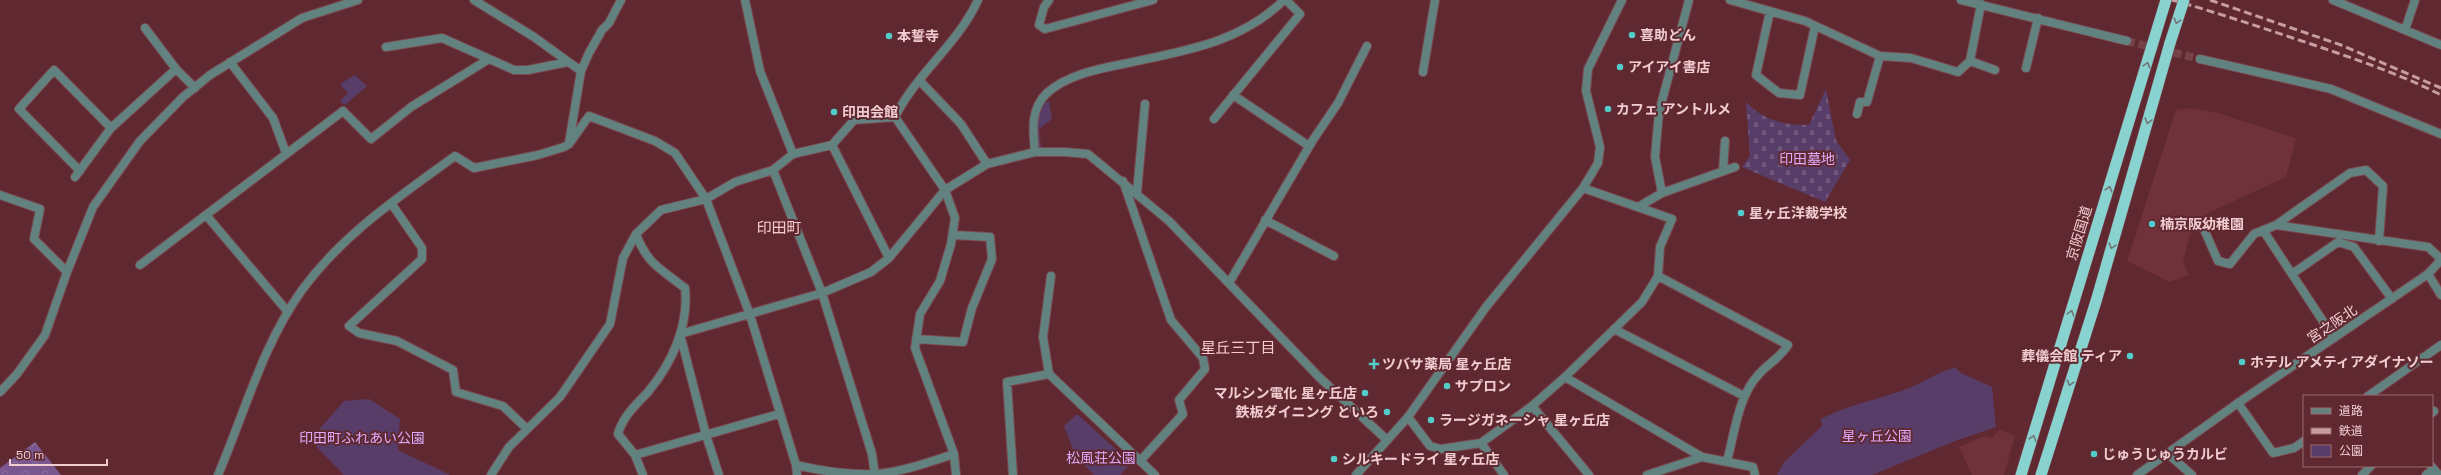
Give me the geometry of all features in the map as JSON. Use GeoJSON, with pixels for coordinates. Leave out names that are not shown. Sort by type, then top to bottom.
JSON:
{"type":"FeatureCollection","features":[{"type":"Feature","properties":{"kind":"highway","name":"京阪国道"},"geometry":{"type":"LineString","coordinates":[[2021,475],[2166,0]]}},
{"type":"Feature","properties":{"kind":"highway"},"geometry":{"type":"LineString","coordinates":[[2041,475],[2097,298],[2170,43],[2184,0]]}},
{"type":"Feature","properties":{"kind":"street"},"geometry":{"type":"LineString","coordinates":[[0,392],[18,374],[45,335],[67,272],[93,206],[140,141],[183,97],[230,62],[302,18],[358,0]]}},
{"type":"Feature","properties":{"kind":"street"},"geometry":{"type":"LineString","coordinates":[[474,0],[534,37],[581,71]]}},
{"type":"Feature","properties":{"kind":"street"},"geometry":{"type":"LineString","coordinates":[[569,144],[581,71],[588,53],[602,30],[609,23],[621,0]]}},
{"type":"Feature","properties":{"kind":"street"},"geometry":{"type":"LineString","coordinates":[[745,0],[760,71],[793,154]]}},
{"type":"Feature","properties":{"kind":"street"},"geometry":{"type":"LineString","coordinates":[[895,117],[920,81],[940,57],[978,0]]}},
{"type":"Feature","properties":{"kind":"street"},"geometry":{"type":"LineString","coordinates":[[1049,0],[1044,7],[1039,25],[1045,29],[1153,0]]}},
{"type":"Feature","properties":{"kind":"street"},"geometry":{"type":"LineString","coordinates":[[1035,152],[1032,120],[1047,93],[1083,73],[1204,47],[1254,25],[1285,0],[1300,14],[1214,120]]}},
{"type":"Feature","properties":{"kind":"street"},"geometry":{"type":"LineString","coordinates":[[1423,72],[1435,0]]}},
{"type":"Feature","properties":{"kind":"street"},"geometry":{"type":"LineString","coordinates":[[1356,475],[1408,417],[1486,307],[1583,188],[1598,163],[1600,147],[1586,91],[1588,69],[1622,0]]}},
{"type":"Feature","properties":{"kind":"street"},"geometry":{"type":"LineString","coordinates":[[1662,193],[1655,157],[1660,112],[1689,0]]}},
{"type":"Feature","properties":{"kind":"street"},"geometry":{"type":"LineString","coordinates":[[1730,0],[1815,26],[1880,56],[1911,58],[1958,72],[1970,61],[1981,4]]}},
{"type":"Feature","properties":{"kind":"street"},"geometry":{"type":"LineString","coordinates":[[1962,0],[2127,41]]}},
{"type":"Feature","properties":{"kind":"street"},"geometry":{"type":"LineString","coordinates":[[2333,0],[2441,45]]}},
{"type":"Feature","properties":{"kind":"street"},"geometry":{"type":"LineString","coordinates":[[2405,30],[2415,0]]}},
{"type":"Feature","properties":{"kind":"street"},"geometry":{"type":"LineString","coordinates":[[1770,11],[1756,75],[1779,93],[1800,95],[1815,26]]}},
{"type":"Feature","properties":{"kind":"street"},"geometry":{"type":"LineString","coordinates":[[2026,68],[2038,18]]}},
{"type":"Feature","properties":{"kind":"street"},"geometry":{"type":"LineString","coordinates":[[146,28],[176,69],[195,88]]}},
{"type":"Feature","properties":{"kind":"street"},"geometry":{"type":"LineString","coordinates":[[386,47],[442,38],[514,70],[528,70],[568,62]]}},
{"type":"Feature","properties":{"kind":"street"},"geometry":{"type":"LineString","coordinates":[[1229,283],[1309,146],[1338,103],[1367,46]]}},
{"type":"Feature","properties":{"kind":"street"},"geometry":{"type":"LineString","coordinates":[[1857,114],[1860,102],[1867,102],[1880,56]]}},
{"type":"Feature","properties":{"kind":"street"},"geometry":{"type":"LineString","coordinates":[[2200,59],[2331,89],[2441,134]]}},
{"type":"Feature","properties":{"kind":"street"},"geometry":{"type":"LineString","coordinates":[[140,265],[343,111],[371,139],[411,107],[489,60]]}},
{"type":"Feature","properties":{"kind":"street"},"geometry":{"type":"LineString","coordinates":[[1970,61],[1995,70]]}},
{"type":"Feature","properties":{"kind":"street"},"geometry":{"type":"LineString","coordinates":[[230,62],[273,118],[286,153]]}},
{"type":"Feature","properties":{"kind":"street"},"geometry":{"type":"LineString","coordinates":[[111,128],[54,70],[19,109],[78,174],[111,128],[176,69]]}},
{"type":"Feature","properties":{"kind":"street"},"geometry":{"type":"LineString","coordinates":[[920,81],[961,124],[987,164]]}},
{"type":"Feature","properties":{"kind":"street"},"geometry":{"type":"LineString","coordinates":[[1233,95],[1309,146]]}},
{"type":"Feature","properties":{"kind":"street"},"geometry":{"type":"LineString","coordinates":[[1137,192],[1145,104]]}},
{"type":"Feature","properties":{"kind":"street"},"geometry":{"type":"LineString","coordinates":[[218,475],[261,368],[288,312],[302,290],[354,232],[455,156],[474,168],[538,155],[569,144],[589,116],[655,142],[675,153],[706,199],[750,314],[779,414],[796,465],[796,475]]}},
{"type":"Feature","properties":{"kind":"street"},"geometry":{"type":"LineString","coordinates":[[491,475],[509,446],[560,397],[610,324],[623,258],[636,234],[661,210],[706,199],[735,182],[772,170],[793,154],[832,145],[854,120],[895,117]]}},
{"type":"Feature","properties":{"kind":"street"},"geometry":{"type":"LineString","coordinates":[[895,117],[946,190],[955,218],[953,235],[940,281],[920,314],[915,348],[954,454],[956,475]]}},
{"type":"Feature","properties":{"kind":"street"},"geometry":{"type":"LineString","coordinates":[[1723,171],[1725,141]]}},
{"type":"Feature","properties":{"kind":"street"},"geometry":{"type":"LineString","coordinates":[[832,145],[889,258]]}},
{"type":"Feature","properties":{"kind":"street"},"geometry":{"type":"LineString","coordinates":[[680,334],[822,293],[871,272],[889,258],[946,190],[987,164],[1035,152],[1088,154],[1137,192],[1170,221],[1319,377],[1387,440]]}},
{"type":"Feature","properties":{"kind":"street"},"geometry":{"type":"LineString","coordinates":[[1638,207],[1662,193],[1735,167]]}},
{"type":"Feature","properties":{"kind":"street"},"geometry":{"type":"LineString","coordinates":[[772,170],[822,293],[872,454],[875,475]]}},
{"type":"Feature","properties":{"kind":"street"},"geometry":{"type":"LineString","coordinates":[[2203,227],[2218,261],[2230,264],[2254,234],[2276,225],[2350,173],[2366,170],[2383,186],[2379,241]]}},
{"type":"Feature","properties":{"kind":"street"},"geometry":{"type":"LineString","coordinates":[[1123,181],[1171,320],[1203,358],[1205,369],[1179,400],[1183,414],[1140,461]]}},
{"type":"Feature","properties":{"kind":"street"},"geometry":{"type":"LineString","coordinates":[[1408,417],[1430,446],[1442,449],[1481,443],[1532,406],[1565,378],[1642,302],[1658,276],[1660,247],[1672,219],[1583,188]]}},
{"type":"Feature","properties":{"kind":"street"},"geometry":{"type":"LineString","coordinates":[[0,195],[40,209],[34,238],[67,272]]}},
{"type":"Feature","properties":{"kind":"street"},"geometry":{"type":"LineString","coordinates":[[391,203],[422,248],[422,259],[349,326],[359,333],[397,341],[453,370],[456,392],[503,406],[526,429]]}},
{"type":"Feature","properties":{"kind":"street"},"geometry":{"type":"LineString","coordinates":[[206,215],[288,312]]}},
{"type":"Feature","properties":{"kind":"street"},"geometry":{"type":"LineString","coordinates":[[1265,220],[1334,256]]}},
{"type":"Feature","properties":{"kind":"street"},"geometry":{"type":"LineString","coordinates":[[2276,225],[2428,247],[2441,260]]}},
{"type":"Feature","properties":{"kind":"street"},"geometry":{"type":"LineString","coordinates":[[2263,230],[2334,338]]}},
{"type":"Feature","properties":{"kind":"street"},"geometry":{"type":"LineString","coordinates":[[636,234],[642,252],[653,264],[685,288],[686,302],[680,334],[662,374],[622,421],[618,434],[635,455],[643,475]]}},
{"type":"Feature","properties":{"kind":"street"},"geometry":{"type":"LineString","coordinates":[[916,339],[963,342],[972,308],[992,259],[990,237],[953,235]]}},
{"type":"Feature","properties":{"kind":"street"},"geometry":{"type":"LineString","coordinates":[[2292,274],[2338,242],[2354,247],[2392,299]]}},
{"type":"Feature","properties":{"kind":"street","name":"宮之阪北"},"geometry":{"type":"LineString","coordinates":[[2137,475],[2238,403],[2428,274],[2441,260]]}},
{"type":"Feature","properties":{"kind":"street"},"geometry":{"type":"LineString","coordinates":[[2428,274],[2441,295]]}},
{"type":"Feature","properties":{"kind":"street"},"geometry":{"type":"LineString","coordinates":[[1051,276],[1043,337],[1049,374],[1155,475]]}},
{"type":"Feature","properties":{"kind":"street"},"geometry":{"type":"LineString","coordinates":[[1658,276],[1788,346],[1781,356],[1759,374],[1744,396],[1727,461]]}},
{"type":"Feature","properties":{"kind":"street"},"geometry":{"type":"LineString","coordinates":[[1614,329],[1744,396]]}},
{"type":"Feature","properties":{"kind":"street"},"geometry":{"type":"LineString","coordinates":[[680,334],[706,434],[719,475]]}},
{"type":"Feature","properties":{"kind":"street"},"geometry":{"type":"LineString","coordinates":[[2369,395],[2441,346]]}},
{"type":"Feature","properties":{"kind":"street"},"geometry":{"type":"LineString","coordinates":[[1013,475],[1007,382],[1049,374]]}},
{"type":"Feature","properties":{"kind":"street"},"geometry":{"type":"LineString","coordinates":[[1565,378],[1702,457],[1753,467],[1755,475]]}},
{"type":"Feature","properties":{"kind":"street"},"geometry":{"type":"LineString","coordinates":[[2238,403],[2273,453],[2294,448],[2303,442]]}},
{"type":"Feature","properties":{"kind":"street"},"geometry":{"type":"LineString","coordinates":[[1532,406],[1589,475]]}},
{"type":"Feature","properties":{"kind":"street"},"geometry":{"type":"LineString","coordinates":[[635,455],[779,414]]}},
{"type":"Feature","properties":{"kind":"street"},"geometry":{"type":"LineString","coordinates":[[1481,443],[1504,475]]}},
{"type":"Feature","properties":{"kind":"street"},"geometry":{"type":"LineString","coordinates":[[796,465],[826,472],[875,475],[954,454]]}},
{"type":"Feature","properties":{"kind":"street"},"geometry":{"type":"LineString","coordinates":[[2168,454],[2192,475]]}},
{"type":"Feature","properties":{"kind":"street"},"geometry":{"type":"LineString","coordinates":[[1647,475],[1702,457]]}},
{"type":"Feature","properties":{"kind":"street"},"geometry":{"type":"LineString","coordinates":[[2362,475],[2371,467]]}},
{"type":"Feature","properties":{"kind":"street"},"geometry":{"type":"LineString","coordinates":[[2426,475],[2435,470]]}},
{"type":"Feature","properties":{"kind":"shaded area"},"geometry":{"type":"Polygon","coordinates":[[[2192,108],[2218,113],[2296,138],[2286,177],[2204,215],[2189,237],[2183,261],[2189,275],[2170,282],[2127,261],[2176,110],[2192,108]]]}},
{"type":"Feature","properties":{"kind":"shaded area"},"geometry":{"type":"Polygon","coordinates":[[[1999,429],[2015,436],[2004,475],[1972,475],[1959,447],[1984,436],[1993,438],[1999,429]]]}},
{"type":"Feature","properties":{"kind":"green space"},"geometry":{"type":"Polygon","coordinates":[[[355,75],[367,86],[345,105],[340,101],[348,93],[340,84],[355,75]]]}},
{"type":"Feature","properties":{"kind":"green space","name":"印田墓地"},"geometry":{"type":"Polygon","coordinates":[[[1826,89],[1836,141],[1850,160],[1825,202],[1742,167],[1750,156],[1746,102],[1760,114],[1775,121],[1809,125],[1826,89]]]}},
{"type":"Feature","properties":{"kind":"green space"},"geometry":{"type":"Polygon","coordinates":[[[1049,101],[1052,119],[1039,129],[1041,147],[1037,147],[1037,115],[1043,104],[1049,101]]]}},
{"type":"Feature","properties":{"kind":"green space","name":"星ヶ丘公園"},"geometry":{"type":"Polygon","coordinates":[[[1955,367],[1961,373],[1992,387],[1996,427],[1955,441],[1872,475],[1777,475],[1784,462],[1822,426],[1821,419],[1851,406],[1904,390],[1955,367]]]}},
{"type":"Feature","properties":{"kind":"green space","name":"印田町ふれあい公園"},"geometry":{"type":"Polygon","coordinates":[[[369,399],[400,419],[398,450],[450,475],[344,475],[310,440],[344,401],[369,399]]]}},
{"type":"Feature","properties":{"kind":"green space","name":"松風荘公園"},"geometry":{"type":"Polygon","coordinates":[[[1077,414],[1131,463],[1120,475],[1094,475],[1075,455],[1064,426],[1077,414]]]}},
{"type":"Feature","properties":{"kind":"green space"},"geometry":{"type":"Polygon","coordinates":[[[35,442],[61,475],[0,475],[0,468],[35,442]]]}},
{"type":"Feature","properties":{"kind":"tunnel"},"geometry":{"type":"LineString","coordinates":[[2127,41],[2200,59]]}},
{"type":"Feature","properties":{"kind":"railway"},"geometry":{"type":"LineString","coordinates":[[2172,0],[2242,21],[2344,55],[2425,87],[2441,95]]}},
{"type":"Feature","properties":{"kind":"railway"},"geometry":{"type":"LineString","coordinates":[[2210,0],[2341,45],[2441,88]]}},
{"type":"Feature","properties":{"kind":"place","name":"喜助どん"},"geometry":{"type":"Point","coordinates":[1632,35]}},
{"type":"Feature","properties":{"kind":"place","name":"本誓寺"},"geometry":{"type":"Point","coordinates":[889,36]}},
{"type":"Feature","properties":{"kind":"place","name":"アイアイ書店"},"geometry":{"type":"Point","coordinates":[1620,67]}},
{"type":"Feature","properties":{"kind":"place","name":"カフェ アントルメ"},"geometry":{"type":"Point","coordinates":[1608,109]}},
{"type":"Feature","properties":{"kind":"place","name":"印田会館"},"geometry":{"type":"Point","coordinates":[834,112]}},
{"type":"Feature","properties":{"kind":"place","name":"星ヶ丘洋裁学校"},"geometry":{"type":"Point","coordinates":[1741,213]}},
{"type":"Feature","properties":{"kind":"place","name":"楠京阪幼稚園"},"geometry":{"type":"Point","coordinates":[2152,224]}},
{"type":"Feature","properties":{"kind":"place","name":"葬儀会館 ティア"},"geometry":{"type":"Point","coordinates":[2130,356]}},
{"type":"Feature","properties":{"kind":"place","name":"ホテル アメティアダイナソー"},"geometry":{"type":"Point","coordinates":[2242,362]}},
{"type":"Feature","properties":{"kind":"place","name":"ツバサ薬局 星ヶ丘店"},"geometry":{"type":"Point","coordinates":[1374,364]}},
{"type":"Feature","properties":{"kind":"place","name":"サプロン"},"geometry":{"type":"Point","coordinates":[1447,386]}},
{"type":"Feature","properties":{"kind":"place","name":"マルシン電化 星ヶ丘店"},"geometry":{"type":"Point","coordinates":[1365,393]}},
{"type":"Feature","properties":{"kind":"place","name":"鉄板ダイニング といろ"},"geometry":{"type":"Point","coordinates":[1387,412]}},
{"type":"Feature","properties":{"kind":"place","name":"ラージガネーシャ 星ヶ丘店"},"geometry":{"type":"Point","coordinates":[1431,420]}},
{"type":"Feature","properties":{"kind":"place","name":"じゅうじゅうカルビ"},"geometry":{"type":"Point","coordinates":[2094,454]}},
{"type":"Feature","properties":{"kind":"place","name":"シルキードライ 星ヶ丘店"},"geometry":{"type":"Point","coordinates":[1334,459]}},
{"type":"Feature","properties":{"kind":"district","name":"印田町"},"geometry":{"type":"Point","coordinates":[779,227]}},
{"type":"Feature","properties":{"kind":"district","name":"星丘三丁目"},"geometry":{"type":"Point","coordinates":[1238,347]}}]}
